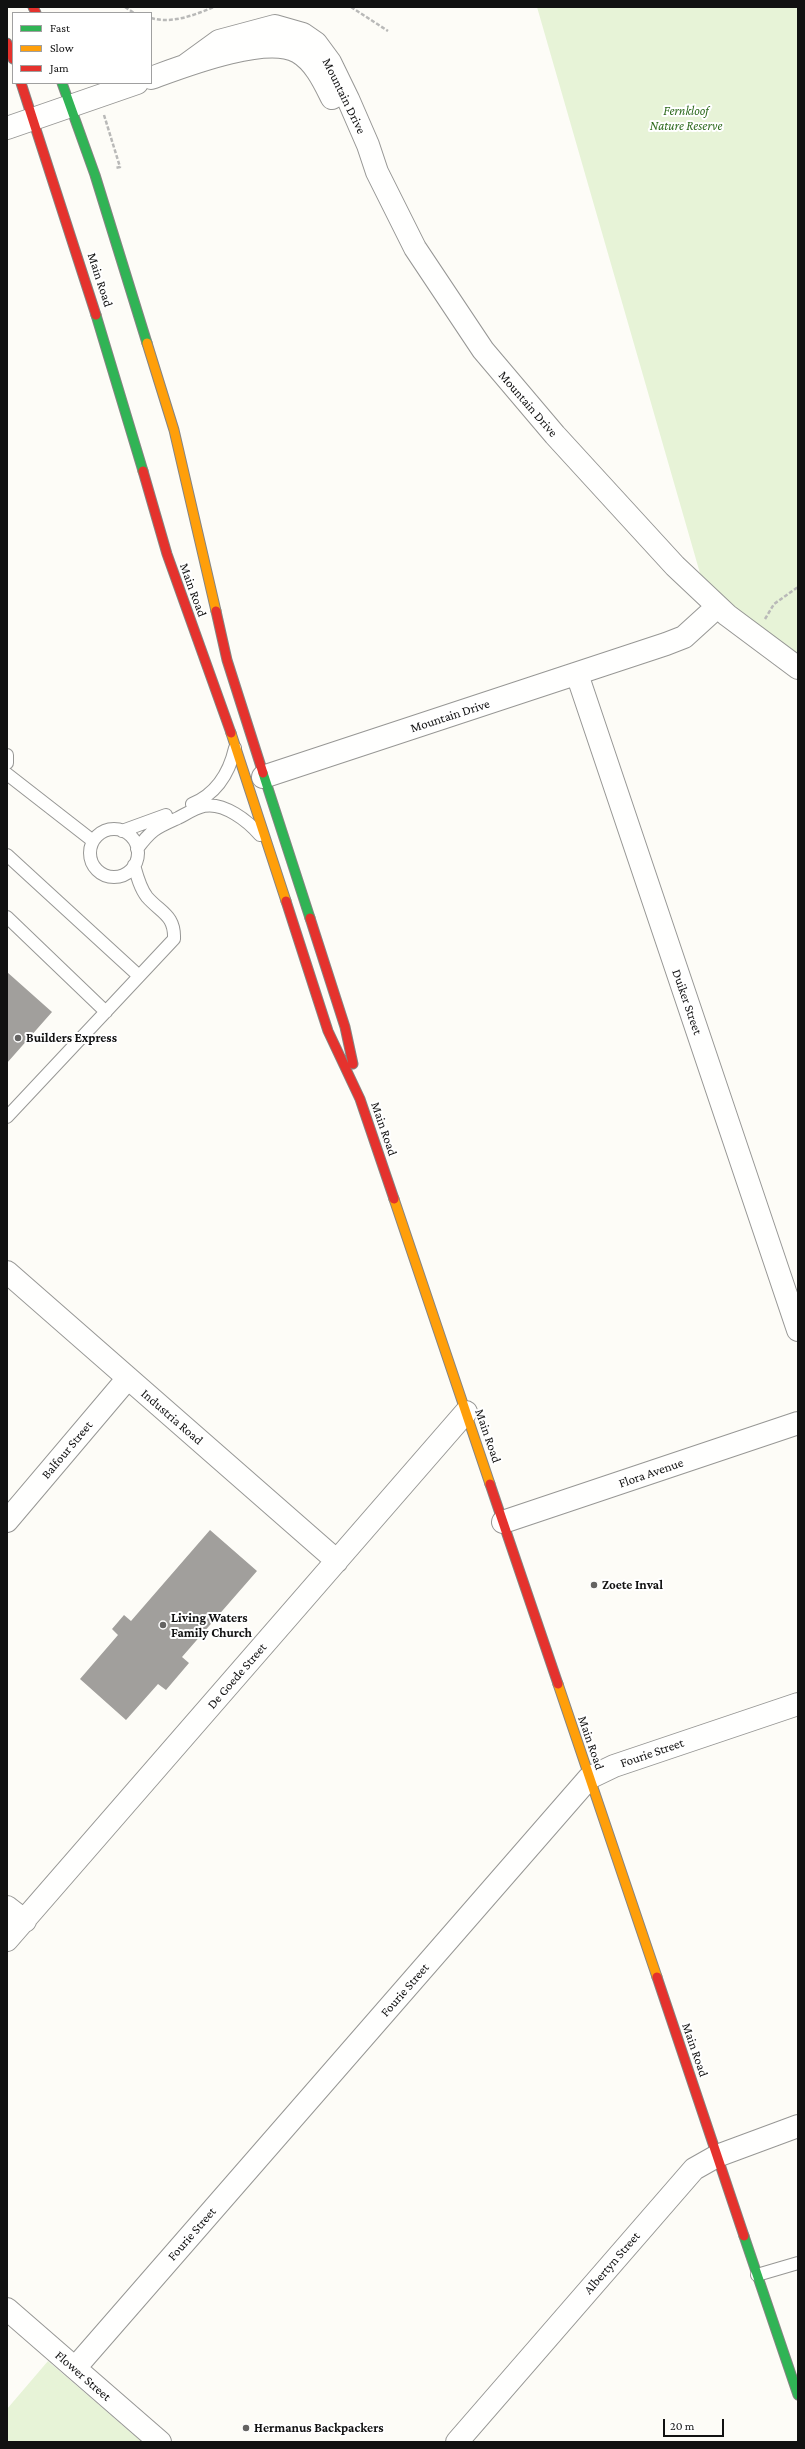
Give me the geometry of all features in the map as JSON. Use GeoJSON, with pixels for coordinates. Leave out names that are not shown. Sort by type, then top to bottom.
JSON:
{"type":"FeatureCollection","features":[{"type":"Feature","properties":{"kind":"main road"},"geometry":{"type":"LineString","coordinates":[[7,43],[12,56]]}},
{"type":"Feature","properties":{"kind":"main road","name":"Main Road"},"geometry":{"type":"LineString","coordinates":[[21,84],[108,351],[167,554],[235,744],[328,1031],[360,1099],[798,2395]]}},
{"type":"Feature","properties":{"kind":"main road","name":"Main Road"},"geometry":{"type":"LineString","coordinates":[[62,84],[72,107],[95,175],[176,437],[220,637],[345,1027],[360,1099]]}},
{"type":"Feature","properties":{"kind":"street","name":"Mountain Drive"},"geometry":{"type":"LineString","coordinates":[[152,78],[186,65],[218,41],[259,29],[274,26],[303,34],[316,43],[330,62],[368,145],[377,172],[415,248],[444,295],[483,350],[524,400],[651,540],[717,606],[798,668]]}},
{"type":"Feature","properties":{"kind":"street"},"geometry":{"type":"LineString","coordinates":[[7,128],[72,107],[134,84]]}},
{"type":"Feature","properties":{"kind":"street","name":"Mountain Drive"},"geometry":{"type":"LineString","coordinates":[[264,777],[577,674],[684,637],[717,606]]}},
{"type":"Feature","properties":{"kind":"street","name":"Duiker Street"},"geometry":{"type":"LineString","coordinates":[[577,674],[798,1330]]}},
{"type":"Feature","properties":{"kind":"street","name":"Industria Road"},"geometry":{"type":"LineString","coordinates":[[7,1272],[337,1561]]}},
{"type":"Feature","properties":{"kind":"street","name":"Balfour Street"},"geometry":{"type":"LineString","coordinates":[[7,1521],[128,1378]]}},
{"type":"Feature","properties":{"kind":"street","name":"De Goede Street"},"geometry":{"type":"LineString","coordinates":[[7,1940],[466,1412]]}},
{"type":"Feature","properties":{"kind":"street","name":"Flora Avenue"},"geometry":{"type":"LineString","coordinates":[[503,1522],[798,1423]]}},
{"type":"Feature","properties":{"kind":"street","name":"Fourie Street"},"geometry":{"type":"LineString","coordinates":[[75,2368],[589,1778],[614,1766],[798,1704]]}},
{"type":"Feature","properties":{"kind":"street"},"geometry":{"type":"LineString","coordinates":[[7,1907],[25,1920]]}},
{"type":"Feature","properties":{"kind":"street","name":"Albertyn Street"},"geometry":{"type":"LineString","coordinates":[[457,2442],[694,2169],[717,2156],[798,2126]]}},
{"type":"Feature","properties":{"kind":"street","name":"Flower Street"},"geometry":{"type":"LineString","coordinates":[[7,2309],[160,2442]]}},
{"type":"Feature","properties":{"kind":"lane"},"geometry":{"type":"LineString","coordinates":[[134,865],[122,876],[106,876],[93,865],[90,857],[93,841],[106,830],[122,831],[211,794],[224,777],[235,744]]}},
{"type":"Feature","properties":{"kind":"lane"},"geometry":{"type":"LineString","coordinates":[[7,755],[7,763]]}},
{"type":"Feature","properties":{"kind":"lane"},"geometry":{"type":"LineString","coordinates":[[7,774],[93,841]]}},
{"type":"Feature","properties":{"kind":"lane"},"geometry":{"type":"LineString","coordinates":[[7,1117],[174,939],[174,928],[170,918],[147,896],[137,878],[134,865],[138,849],[151,830],[204,806],[221,808],[250,824],[260,834],[270,851]]}},
{"type":"Feature","properties":{"kind":"lane"},"geometry":{"type":"LineString","coordinates":[[122,831],[129,835],[138,849]]}},
{"type":"Feature","properties":{"kind":"lane"},"geometry":{"type":"LineString","coordinates":[[7,855],[139,976]]}},
{"type":"Feature","properties":{"kind":"lane"},"geometry":{"type":"LineString","coordinates":[[7,917],[106,1012]]}},
{"type":"Feature","properties":{"kind":"lane"},"geometry":{"type":"LineString","coordinates":[[757,2275],[798,2263]]}},
{"type":"Feature","properties":{"kind":"path"},"geometry":{"type":"LineString","coordinates":[[152,18],[164,22],[192,16],[214,7]]}},
{"type":"Feature","properties":{"kind":"path"},"geometry":{"type":"LineString","coordinates":[[351,7],[388,31]]}},
{"type":"Feature","properties":{"kind":"path"},"geometry":{"type":"LineString","coordinates":[[95,175],[120,167],[98,98]]}},
{"type":"Feature","properties":{"kind":"path"},"geometry":{"type":"LineString","coordinates":[[756,637],[774,604],[798,587]]}},
{"type":"Feature","properties":{"kind":"green space","name":"Fernkloof Nature Reserve"},"geometry":{"type":"Polygon","coordinates":[[[537,7],[798,7],[798,655],[708,601],[537,7]]]}},
{"type":"Feature","properties":{"kind":"green space"},"geometry":{"type":"Polygon","coordinates":[[[48,2361],[142,2442],[7,2442],[7,2409],[48,2361]]]}},
{"type":"Feature","properties":{"kind":"building","name":"Builders Express"},"geometry":{"type":"Polygon","coordinates":[[[7,972],[52,1012],[7,1063],[7,972]]]}},
{"type":"Feature","properties":{"kind":"building","name":"Living Waters Family Church"},"geometry":{"type":"Polygon","coordinates":[[[210,1530],[257,1571],[182,1657],[189,1663],[166,1690],[158,1684],[126,1720],[80,1679],[118,1635],[112,1629],[124,1615],[131,1621],[210,1530]]]}},
{"type":"Feature","properties":{"kind":"traffic: fast"},"geometry":{"type":"LineString","coordinates":[[62,84],[95,175],[147,343]]}},
{"type":"Feature","properties":{"kind":"traffic: fast"},"geometry":{"type":"LineString","coordinates":[[96,315],[143,471]]}},
{"type":"Feature","properties":{"kind":"traffic: fast"},"geometry":{"type":"LineString","coordinates":[[263,773],[310,918]]}},
{"type":"Feature","properties":{"kind":"traffic: fast"},"geometry":{"type":"LineString","coordinates":[[744,2236],[798,2395]]}},
{"type":"Feature","properties":{"kind":"traffic: slow"},"geometry":{"type":"LineString","coordinates":[[147,343],[174,430],[216,611]]}},
{"type":"Feature","properties":{"kind":"traffic: slow"},"geometry":{"type":"LineString","coordinates":[[231,733],[286,901]]}},
{"type":"Feature","properties":{"kind":"traffic: slow"},"geometry":{"type":"LineString","coordinates":[[394,1199],[490,1484]]}},
{"type":"Feature","properties":{"kind":"traffic: slow"},"geometry":{"type":"LineString","coordinates":[[558,1684],[657,1977]]}},
{"type":"Feature","properties":{"kind":"traffic: jam"},"geometry":{"type":"LineString","coordinates":[[33,7],[36,12]]}},
{"type":"Feature","properties":{"kind":"traffic: jam"},"geometry":{"type":"LineString","coordinates":[[7,43],[12,56]]}},
{"type":"Feature","properties":{"kind":"traffic: jam"},"geometry":{"type":"LineString","coordinates":[[21,84],[96,315]]}},
{"type":"Feature","properties":{"kind":"traffic: jam"},"geometry":{"type":"LineString","coordinates":[[143,471],[167,554],[231,733]]}},
{"type":"Feature","properties":{"kind":"traffic: jam"},"geometry":{"type":"LineString","coordinates":[[216,611],[227,660],[263,773]]}},
{"type":"Feature","properties":{"kind":"traffic: jam"},"geometry":{"type":"LineString","coordinates":[[286,901],[328,1031],[360,1099],[394,1199]]}},
{"type":"Feature","properties":{"kind":"traffic: jam"},"geometry":{"type":"LineString","coordinates":[[310,918],[345,1027],[353,1064]]}},
{"type":"Feature","properties":{"kind":"traffic: jam"},"geometry":{"type":"LineString","coordinates":[[490,1484],[558,1684]]}},
{"type":"Feature","properties":{"kind":"traffic: jam"},"geometry":{"type":"LineString","coordinates":[[657,1977],[744,2236]]}},
{"type":"Feature","properties":{"kind":"place","name":"Builders Express"},"geometry":{"type":"Point","coordinates":[18,1038]}},
{"type":"Feature","properties":{"kind":"place","name":"Zoete Inval"},"geometry":{"type":"Point","coordinates":[594,1585]}},
{"type":"Feature","properties":{"kind":"place","name":"Living Waters Family Church"},"geometry":{"type":"Point","coordinates":[163,1625]}},
{"type":"Feature","properties":{"kind":"place","name":"Hermanus Backpackers"},"geometry":{"type":"Point","coordinates":[246,2428]}}]}
